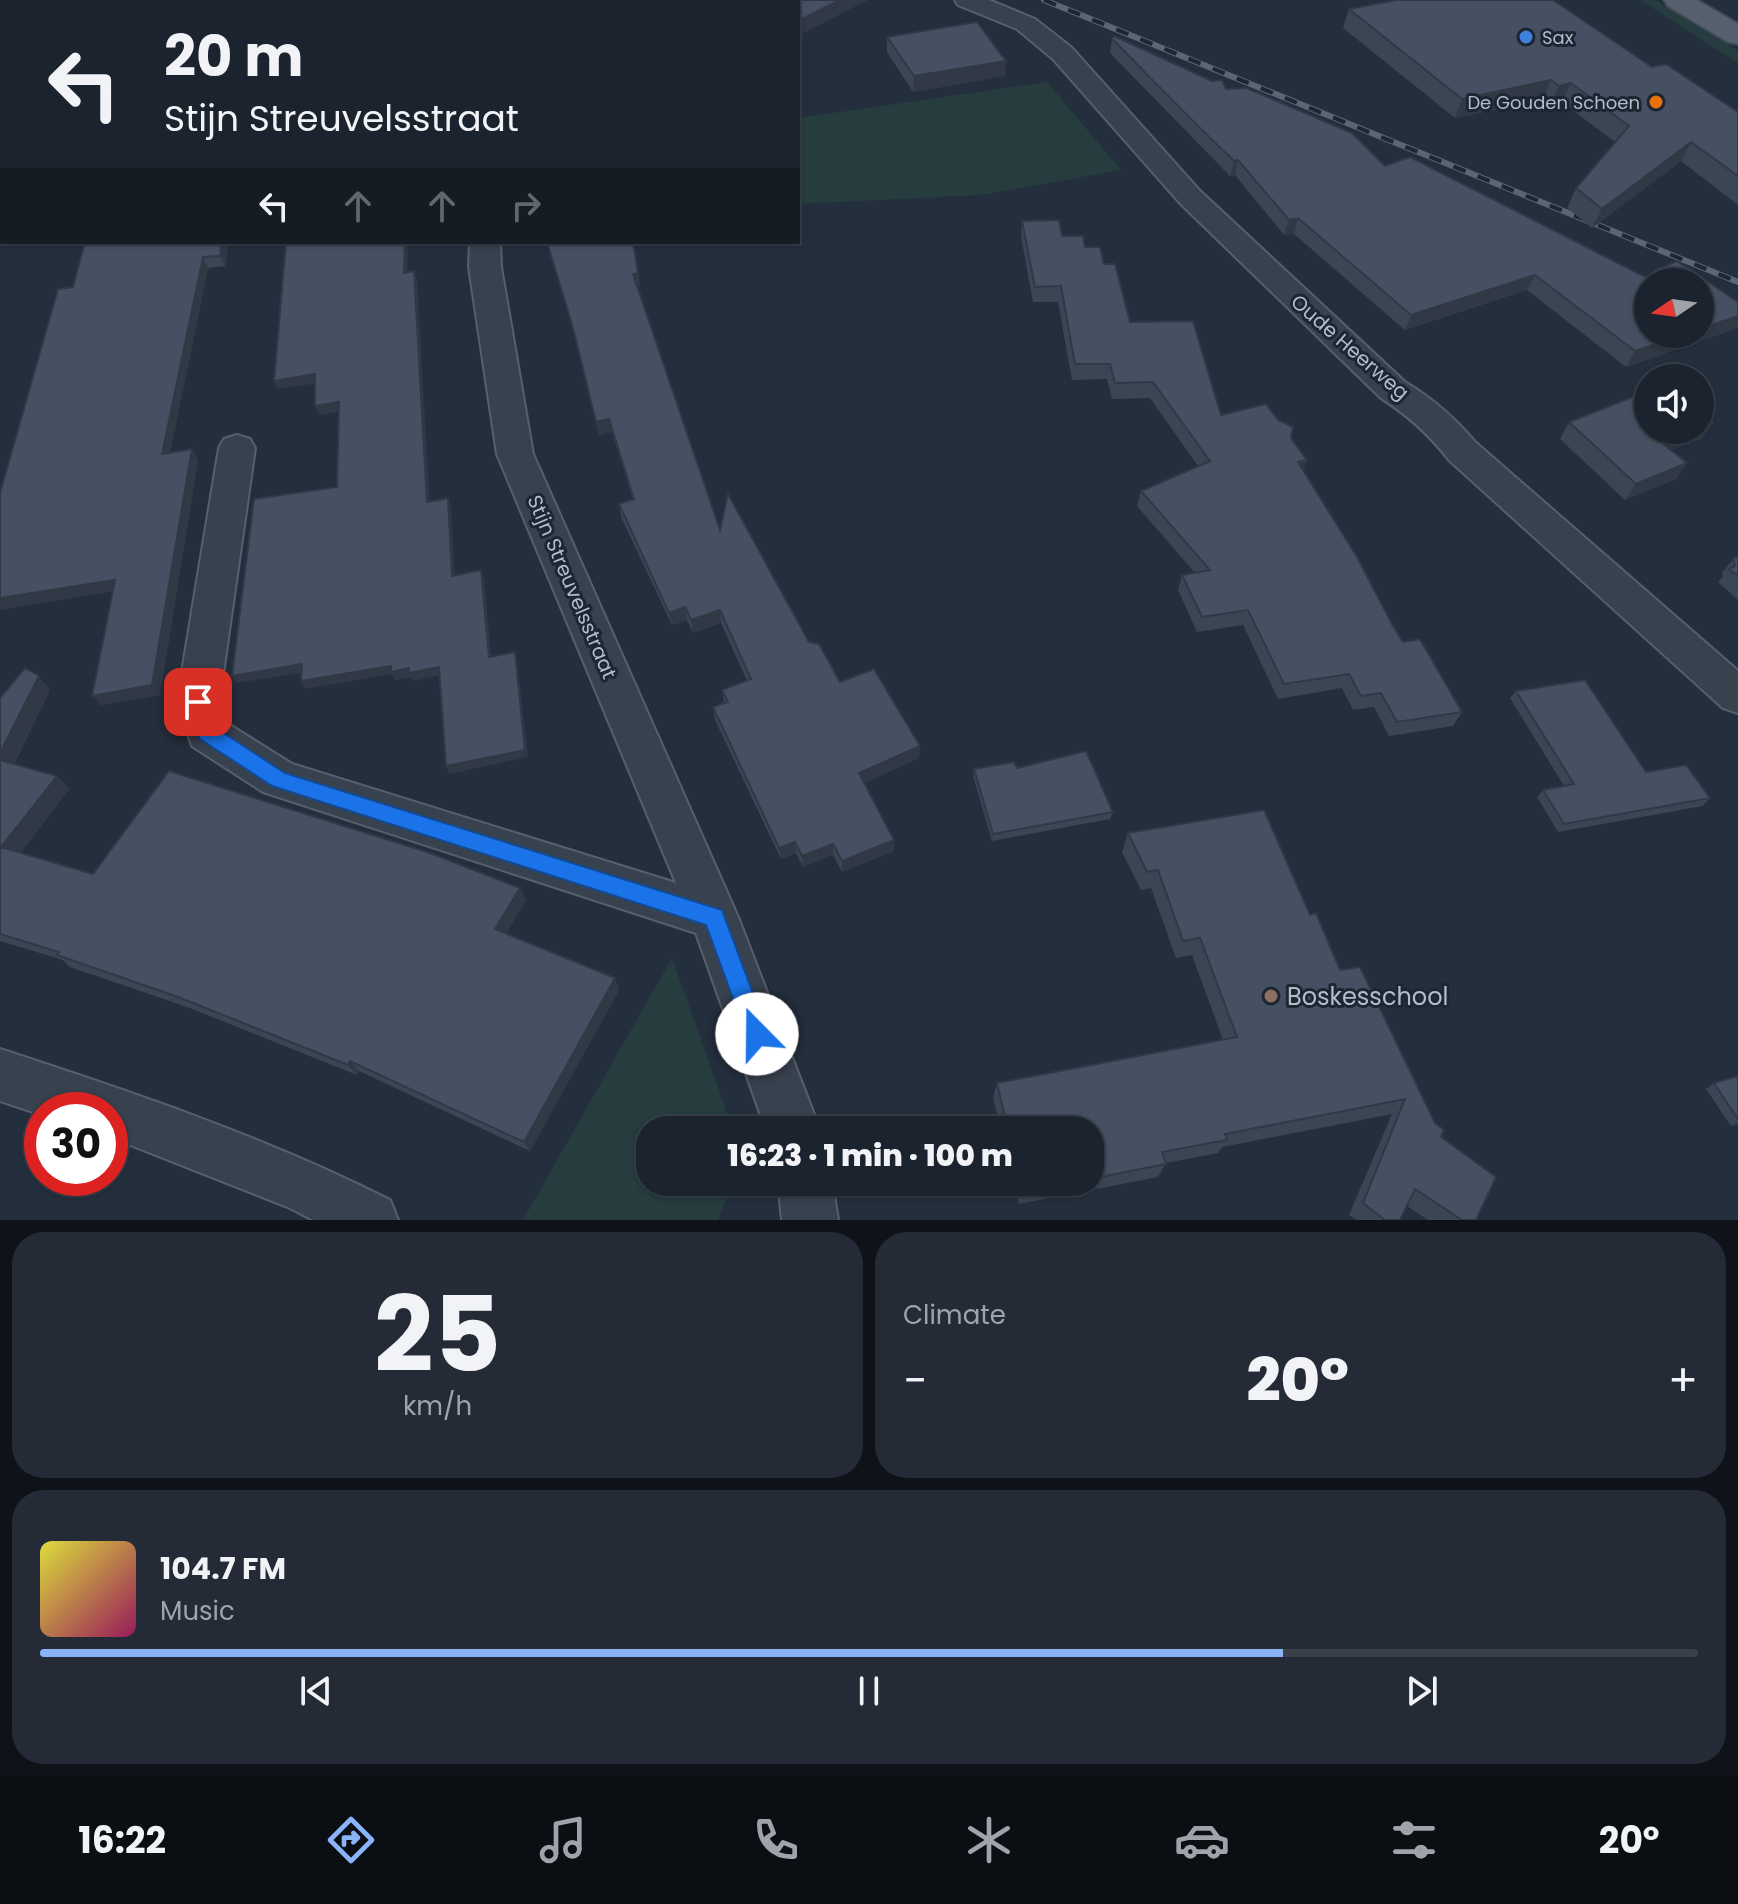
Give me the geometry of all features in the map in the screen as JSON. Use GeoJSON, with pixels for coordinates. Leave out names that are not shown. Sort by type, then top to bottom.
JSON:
{"type":"FeatureCollection","features":[{"type":"Feature","properties":{"kind":"main road"},"geometry":{"type":"LineString","coordinates":[[1678,0],[1738,36]]}},
{"type":"Feature","properties":{"kind":"main road"},"geometry":{"type":"LineString","coordinates":[[1710,0],[1738,16]]}},
{"type":"Feature","properties":{"kind":"street","name":"Oude Heerweg"},"geometry":{"type":"LineString","coordinates":[[967,0],[1026,24],[1062,53],[1190,197],[1275,282],[1393,390],[1431,416],[1462,451],[1738,696]]}},
{"type":"Feature","properties":{"kind":"street","name":"Stijn Streuvelsstraat"},"geometry":{"type":"LineString","coordinates":[[485,244],[485,267],[515,454],[714,917],[788,1116]]}},
{"type":"Feature","properties":{"kind":"street"},"geometry":{"type":"LineString","coordinates":[[237,448],[198,702],[207,733],[279,779],[714,917]]}},
{"type":"Feature","properties":{"kind":"street"},"geometry":{"type":"LineString","coordinates":[[0,1075],[53,1092]]}},
{"type":"Feature","properties":{"kind":"street"},"geometry":{"type":"LineString","coordinates":[[128,1117],[306,1187],[370,1220]]}},
{"type":"Feature","properties":{"kind":"street"},"geometry":{"type":"LineString","coordinates":[[807,1196],[810,1220]]}},
{"type":"Feature","properties":{"kind":"green space"},"geometry":{"type":"Polygon","coordinates":[[[1640,0],[1655,0],[1738,51],[1738,63],[1640,0]]]}},
{"type":"Feature","properties":{"kind":"green space"},"geometry":{"type":"Polygon","coordinates":[[[1047,82],[1121,170],[982,195],[800,204],[800,118],[1047,82]]]}},
{"type":"Feature","properties":{"kind":"green space"},"geometry":{"type":"Polygon","coordinates":[[[672,958],[728,1116],[636,1116],[636,1196],[727,1196],[718,1220],[523,1220],[672,958]]]}},
{"type":"Feature","properties":{"kind":"building"},"geometry":{"type":"Polygon","coordinates":[[[800,0],[840,0],[800,20],[800,0]]]}},
{"type":"Feature","properties":{"kind":"building"},"geometry":{"type":"Polygon","coordinates":[[[1397,0],[1553,0],[1652,67],[1666,64],[1738,112],[1738,176],[1691,142],[1602,209],[1576,188],[1629,126],[1571,83],[1559,86],[1551,80],[1462,99],[1349,9],[1397,0]]]}},
{"type":"Feature","properties":{"kind":"building"},"geometry":{"type":"Polygon","coordinates":[[[977,22],[1006,61],[914,76],[887,37],[977,22]]]}},
{"type":"Feature","properties":{"kind":"building"},"geometry":{"type":"Polygon","coordinates":[[[1114,36],[1212,81],[1222,80],[1226,89],[1246,88],[1352,133],[1385,166],[1410,157],[1634,271],[1634,348],[1644,348],[1635,351],[1535,275],[1411,315],[1298,218],[1289,220],[1238,160],[1234,161],[1112,39],[1114,36]]]}},
{"type":"Feature","properties":{"kind":"building"},"geometry":{"type":"Polygon","coordinates":[[[1059,220],[1062,236],[1083,236],[1085,247],[1100,247],[1104,264],[1115,264],[1130,322],[1193,321],[1221,415],[1266,404],[1278,420],[1293,427],[1291,438],[1307,460],[1298,462],[1357,557],[1393,626],[1403,642],[1420,639],[1462,712],[1397,722],[1381,693],[1361,696],[1349,674],[1284,684],[1248,610],[1202,617],[1182,575],[1210,570],[1141,491],[1210,461],[1153,382],[1115,383],[1110,364],[1075,364],[1061,286],[1035,287],[1022,221],[1059,220]]]}},
{"type":"Feature","properties":{"kind":"building"},"geometry":{"type":"Polygon","coordinates":[[[84,244],[222,244],[220,256],[203,257],[162,454],[192,449],[152,685],[92,696],[115,580],[0,598],[0,493],[58,289],[73,287],[84,244]]]}},
{"type":"Feature","properties":{"kind":"building"},"geometry":{"type":"Polygon","coordinates":[[[286,244],[405,244],[404,273],[414,271],[427,502],[448,498],[452,576],[481,570],[489,657],[515,652],[525,750],[446,766],[439,667],[409,673],[409,668],[391,672],[391,666],[301,681],[302,664],[232,676],[254,499],[337,487],[339,402],[315,406],[315,374],[274,381],[286,244]]]}},
{"type":"Feature","properties":{"kind":"building"},"geometry":{"type":"Polygon","coordinates":[[[548,244],[633,244],[638,273],[633,274],[720,530],[728,494],[809,642],[819,644],[840,682],[874,669],[920,746],[859,773],[894,840],[842,861],[833,844],[802,856],[795,842],[779,848],[713,707],[728,702],[722,690],[751,679],[720,610],[691,620],[685,607],[669,613],[619,504],[634,499],[609,419],[596,422],[573,328],[548,244]]]}},
{"type":"Feature","properties":{"kind":"building"},"geometry":{"type":"Polygon","coordinates":[[[1677,261],[1687,268],[1660,268],[1677,261]]]}},
{"type":"Feature","properties":{"kind":"building"},"geometry":{"type":"Polygon","coordinates":[[[1714,286],[1738,302],[1738,316],[1714,324],[1714,286]]]}},
{"type":"Feature","properties":{"kind":"building"},"geometry":{"type":"Polygon","coordinates":[[[1634,396],[1634,444],[1664,444],[1687,463],[1636,484],[1569,422],[1634,396]]]}},
{"type":"Feature","properties":{"kind":"building"},"geometry":{"type":"Polygon","coordinates":[[[1738,557],[1738,576],[1729,569],[1735,566],[1733,559],[1738,557]]]}},
{"type":"Feature","properties":{"kind":"building"},"geometry":{"type":"Polygon","coordinates":[[[25,668],[39,676],[0,753],[0,698],[25,668]]]}},
{"type":"Feature","properties":{"kind":"building"},"geometry":{"type":"Polygon","coordinates":[[[1585,680],[1646,772],[1686,765],[1710,798],[1564,824],[1543,790],[1574,784],[1516,691],[1585,680]]]}},
{"type":"Feature","properties":{"kind":"building"},"geometry":{"type":"Polygon","coordinates":[[[1086,751],[1113,812],[993,834],[974,769],[1014,762],[1017,768],[1086,751]]]}},
{"type":"Feature","properties":{"kind":"building"},"geometry":{"type":"Polygon","coordinates":[[[0,760],[57,776],[1,847],[93,874],[169,771],[430,853],[520,888],[495,929],[615,978],[524,1142],[350,1061],[348,1065],[178,997],[57,955],[59,952],[0,934],[0,760]]]}},
{"type":"Feature","properties":{"kind":"building"},"geometry":{"type":"Polygon","coordinates":[[[1264,810],[1310,915],[1316,913],[1340,970],[1360,967],[1435,1123],[1444,1130],[1441,1137],[1496,1177],[1476,1220],[1462,1220],[1415,1189],[1400,1220],[1385,1220],[1363,1203],[1405,1099],[1225,1134],[1227,1140],[1162,1152],[1166,1164],[1104,1176],[1104,1116],[1005,1116],[997,1083],[1237,1037],[1200,938],[1183,941],[1158,870],[1147,872],[1128,833],[1264,810]]]}},
{"type":"Feature","properties":{"kind":"building"},"geometry":{"type":"Polygon","coordinates":[[[1738,1076],[1738,1119],[1714,1083],[1738,1076]]]}},
{"type":"Feature","properties":{"kind":"railway"},"geometry":{"type":"LineString","coordinates":[[1044,0],[1738,282]]}},
{"type":"Feature","properties":{"kind":"place","name":"Sax"},"geometry":{"type":"Point","coordinates":[1526,37]}},
{"type":"Feature","properties":{"kind":"place","name":"De Gouden Schoen"},"geometry":{"type":"Point","coordinates":[1656,102]}},
{"type":"Feature","properties":{"kind":"place","name":"Boskesschool"},"geometry":{"type":"Point","coordinates":[1271,996]}},
{"type":"Feature","properties":{"kind":"route"},"geometry":{"type":"LineString","coordinates":[[198,702],[207,733],[279,779],[714,917],[757,1034]]}}]}
